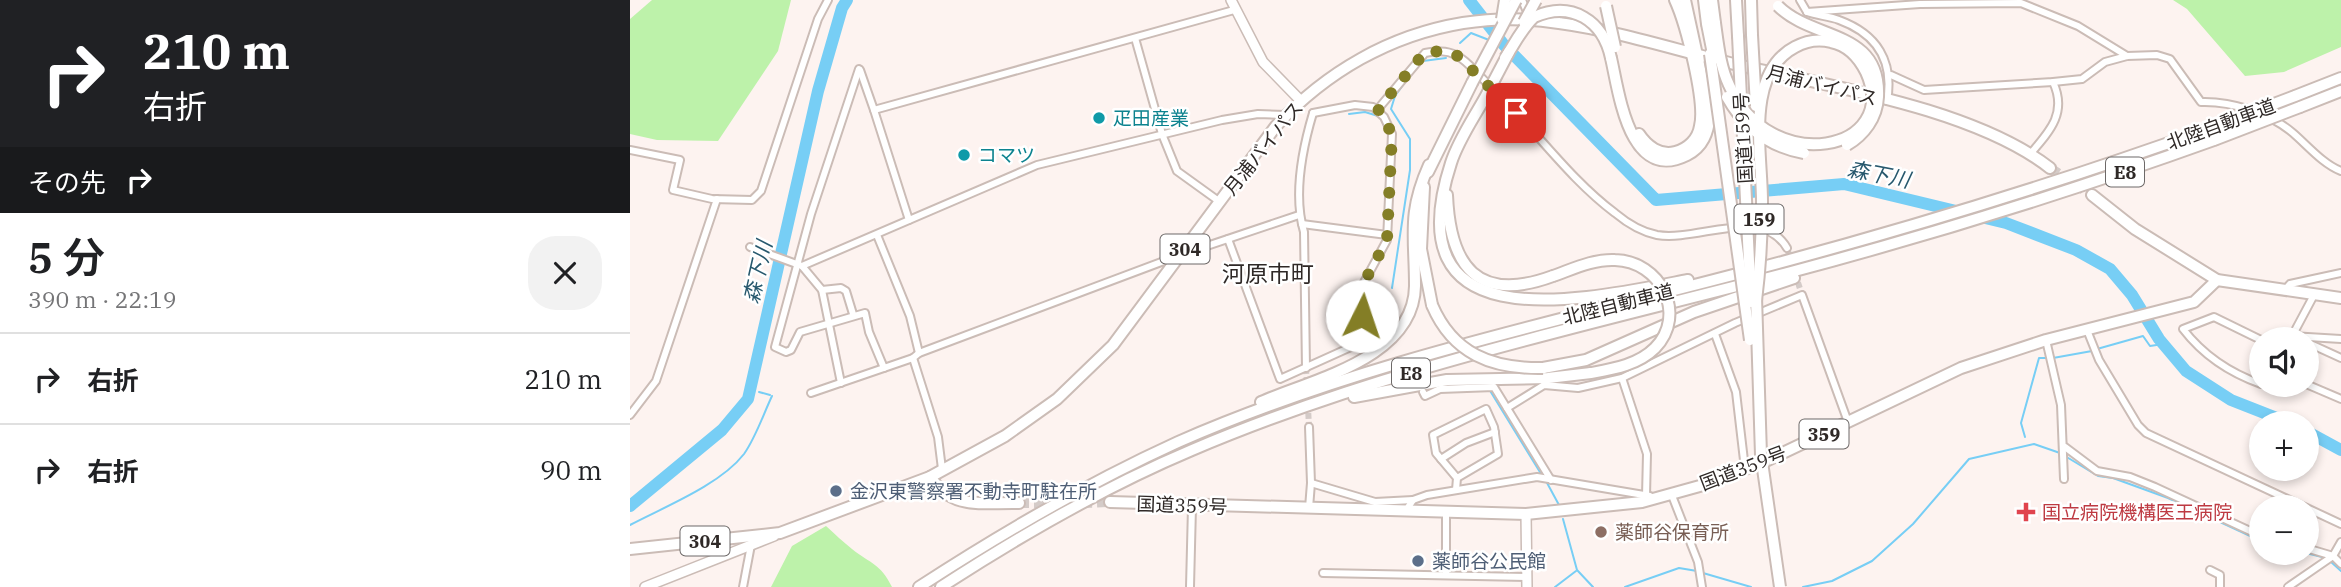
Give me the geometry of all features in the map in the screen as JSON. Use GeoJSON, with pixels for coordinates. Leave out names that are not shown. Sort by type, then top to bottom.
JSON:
{"type":"FeatureCollection","features":[{"type":"Feature","properties":{"kind":"highway"},"geometry":{"type":"LineString","coordinates":[[1489,50],[1503,14],[1505,0]]}},
{"type":"Feature","properties":{"kind":"highway"},"geometry":{"type":"LineString","coordinates":[[1180,442],[1266,400],[1359,361],[1397,333],[1408,316],[1414,297],[1413,214],[1429,165],[1517,0]]}},
{"type":"Feature","properties":{"kind":"highway"},"geometry":{"type":"LineString","coordinates":[[1536,0],[1455,153],[1439,218],[1447,258],[1459,275],[1477,289],[1509,299],[1571,297],[1673,283],[1878,236]]}},
{"type":"Feature","properties":{"kind":"highway"},"geometry":{"type":"LineString","coordinates":[[1675,0],[1695,54]]}},
{"type":"Feature","properties":{"kind":"highway"},"geometry":{"type":"LineString","coordinates":[[1505,58],[1535,16],[1548,8],[1562,5],[1583,9],[1603,30],[1638,132],[1651,147],[1669,153],[1688,146],[1700,129],[1701,108],[1695,54],[1685,0]]}},
{"type":"Feature","properties":{"kind":"highway","name":"159"},"geometry":{"type":"LineString","coordinates":[[1704,0],[1732,93],[1759,125],[1768,131],[1777,136],[1804,146],[1823,146],[1849,136],[1865,117],[1870,87],[1860,62],[1848,49],[1832,42],[1815,41],[1797,45],[1783,55],[1772,69],[1761,106],[1761,117],[1761,128],[1761,138],[1762,204],[1756,301]]}},
{"type":"Feature","properties":{"kind":"highway","name":"159"},"geometry":{"type":"LineString","coordinates":[[1712,0],[1711,23],[1755,371]]}},
{"type":"Feature","properties":{"kind":"highway","name":"国道159号"},"geometry":{"type":"LineString","coordinates":[[1737,0],[1755,371],[1767,511],[1780,587]]}},
{"type":"Feature","properties":{"kind":"highway","name":"国道159号"},"geometry":{"type":"LineString","coordinates":[[1751,0],[1759,205],[1756,301],[1758,402]]}},
{"type":"Feature","properties":{"kind":"highway"},"geometry":{"type":"LineString","coordinates":[[1605,3],[1614,58]]}},
{"type":"Feature","properties":{"kind":"highway","name":"159"},"geometry":{"type":"LineString","coordinates":[[1711,23],[1719,81],[1730,102],[1751,128],[1791,150],[1813,154],[1844,147],[1861,135],[1875,112],[1877,83],[1871,65],[1852,43],[1797,20],[1776,3]]}},
{"type":"Feature","properties":{"kind":"highway","name":"月浦バイパス"},"geometry":{"type":"LineString","coordinates":[[930,477],[1005,436],[1057,399],[1114,345],[1300,100],[1359,59],[1439,28],[1528,20],[1587,28],[1887,101],[1993,133],[2031,153],[2050,168]]}},
{"type":"Feature","properties":{"kind":"highway","name":"北陸自動車道"},"geometry":{"type":"LineString","coordinates":[[919,587],[1045,510],[1180,442],[1303,393],[1437,352],[2035,195],[2214,140],[2298,102],[2341,78]]}},
{"type":"Feature","properties":{"kind":"highway","name":"北陸自動車道"},"geometry":{"type":"LineString","coordinates":[[941,587],[1054,518],[1191,450],[1305,406],[1444,363],[1913,238],[2208,129],[2341,91]]}},
{"type":"Feature","properties":{"kind":"highway"},"geometry":{"type":"LineString","coordinates":[[1429,165],[1421,235],[1423,265],[1432,305],[1446,332],[1469,353],[1500,365],[1543,368],[1586,360],[1694,312],[1913,238]]}},
{"type":"Feature","properties":{"kind":"highway"},"geometry":{"type":"LineString","coordinates":[[1191,450],[1308,409],[1398,386],[1447,380],[1548,378],[1591,373],[1631,363],[1656,348],[1668,323],[1667,298],[1660,282],[1649,271],[1626,261],[1598,262],[1521,286],[1503,286],[1471,271],[1459,257],[1451,239],[1448,174]]}},
{"type":"Feature","properties":{"kind":"highway"},"geometry":{"type":"LineString","coordinates":[[2092,195],[2135,229],[2217,280],[2283,292],[2341,298]]}},
{"type":"Feature","properties":{"kind":"highway","name":"国道359号"},"geometry":{"type":"LineString","coordinates":[[1110,502],[1192,507],[1410,505],[1446,511],[1526,514],[1611,507],[1672,493],[1745,469],[1961,368],[2046,340],[2194,302],[2217,280]]}},
{"type":"Feature","properties":{"kind":"highway"},"geometry":{"type":"LineString","coordinates":[[930,477],[939,490],[956,501],[1019,503]]}},
{"type":"Feature","properties":{"kind":"highway","name":"304"},"geometry":{"type":"LineString","coordinates":[[630,548],[780,533],[930,477]]}},
{"type":"Feature","properties":{"kind":"street"},"geometry":{"type":"LineString","coordinates":[[630,150],[680,160],[673,190],[717,200],[752,200],[761,191],[818,19],[828,0]]}},
{"type":"Feature","properties":{"kind":"street"},"geometry":{"type":"LineString","coordinates":[[1522,0],[1528,20]]}},
{"type":"Feature","properties":{"kind":"street"},"geometry":{"type":"LineString","coordinates":[[1800,0],[1807,12],[1852,25],[1874,42],[1891,75],[1887,101]]}},
{"type":"Feature","properties":{"kind":"street"},"geometry":{"type":"LineString","coordinates":[[1807,12],[1920,5],[2021,3],[2078,26],[2127,56]]}},
{"type":"Feature","properties":{"kind":"street"},"geometry":{"type":"LineString","coordinates":[[874,110],[1135,38],[1233,5],[1263,62],[1313,113]]}},
{"type":"Feature","properties":{"kind":"street"},"geometry":{"type":"LineString","coordinates":[[1135,38],[1162,134],[1177,170],[1220,202]]}},
{"type":"Feature","properties":{"kind":"street"},"geometry":{"type":"LineString","coordinates":[[1378,109],[1425,52],[1444,51],[1458,56],[1500,95],[1596,199],[1639,229],[1675,236],[1756,227],[1770,229],[1780,236],[1787,248]]}},
{"type":"Feature","properties":{"kind":"street"},"geometry":{"type":"LineString","coordinates":[[1891,75],[1924,90],[2053,82],[2082,79],[2105,62],[2127,56],[2157,55],[2170,58],[2200,102],[2233,104],[2262,115],[2290,130],[2341,171]]}},
{"type":"Feature","properties":{"kind":"street"},"geometry":{"type":"LineString","coordinates":[[884,368],[869,332],[865,313],[853,314],[831,324],[800,332],[791,350],[786,352],[775,347],[859,69],[909,220]]}},
{"type":"Feature","properties":{"kind":"street"},"geometry":{"type":"LineString","coordinates":[[2031,153],[2054,125],[2060,110],[2059,94],[2053,82]]}},
{"type":"Feature","properties":{"kind":"street"},"geometry":{"type":"LineString","coordinates":[[1313,113],[1355,105],[1378,109]]}},
{"type":"Feature","properties":{"kind":"street"},"geometry":{"type":"LineString","coordinates":[[1228,239],[1280,379],[1362,342],[1362,286],[1387,235],[1392,134],[1378,109]]}},
{"type":"Feature","properties":{"kind":"street"},"geometry":{"type":"LineString","coordinates":[[1306,368],[1302,224],[1299,215],[1306,137],[1313,113]]}},
{"type":"Feature","properties":{"kind":"street"},"geometry":{"type":"LineString","coordinates":[[798,264],[877,235],[1037,166],[1162,134],[1258,114],[1286,116]]}},
{"type":"Feature","properties":{"kind":"street"},"geometry":{"type":"LineString","coordinates":[[630,415],[656,382],[717,200]]}},
{"type":"Feature","properties":{"kind":"street"},"geometry":{"type":"LineString","coordinates":[[811,393],[884,368],[1180,255],[1299,215]]}},
{"type":"Feature","properties":{"kind":"street"},"geometry":{"type":"LineString","coordinates":[[1302,224],[1387,235]]}},
{"type":"Feature","properties":{"kind":"street"},"geometry":{"type":"LineString","coordinates":[[877,235],[910,316],[916,355],[938,437],[942,469]]}},
{"type":"Feature","properties":{"kind":"street"},"geometry":{"type":"LineString","coordinates":[[752,247],[798,264],[822,290],[841,383]]}},
{"type":"Feature","properties":{"kind":"street"},"geometry":{"type":"LineString","coordinates":[[2283,292],[2290,284],[2341,273]]}},
{"type":"Feature","properties":{"kind":"street"},"geometry":{"type":"LineString","coordinates":[[822,290],[841,288],[846,291],[853,314]]}},
{"type":"Feature","properties":{"kind":"street"},"geometry":{"type":"LineString","coordinates":[[1507,408],[1544,385],[1577,388],[1622,378],[1802,295],[1848,422]]}},
{"type":"Feature","properties":{"kind":"street"},"geometry":{"type":"LineString","coordinates":[[2296,327],[2314,295]]}},
{"type":"Feature","properties":{"kind":"street"},"geometry":{"type":"LineString","coordinates":[[2249,334],[2214,317],[2183,329],[2200,351],[2249,380]]}},
{"type":"Feature","properties":{"kind":"street"},"geometry":{"type":"LineString","coordinates":[[2087,330],[2099,360],[2138,425],[2146,433],[2341,524]]}},
{"type":"Feature","properties":{"kind":"street"},"geometry":{"type":"LineString","coordinates":[[1715,334],[1735,392],[1745,469]]}},
{"type":"Feature","properties":{"kind":"street"},"geometry":{"type":"LineString","coordinates":[[2319,339],[2341,339]]}},
{"type":"Feature","properties":{"kind":"street"},"geometry":{"type":"LineString","coordinates":[[2046,340],[2062,405],[2064,479]]}},
{"type":"Feature","properties":{"kind":"street"},"geometry":{"type":"LineString","coordinates":[[2319,348],[2341,358]]}},
{"type":"Feature","properties":{"kind":"street"},"geometry":{"type":"LineString","coordinates":[[1622,378],[1647,454],[1646,496]]}},
{"type":"Feature","properties":{"kind":"street"},"geometry":{"type":"LineString","coordinates":[[1423,392],[1425,396],[1440,389],[1494,387],[1546,479]]}},
{"type":"Feature","properties":{"kind":"street"},"geometry":{"type":"LineString","coordinates":[[2319,390],[2341,399]]}},
{"type":"Feature","properties":{"kind":"street"},"geometry":{"type":"LineString","coordinates":[[1456,489],[1457,478],[1436,453],[1433,435],[1486,409],[1495,432],[1499,454],[1457,478]]}},
{"type":"Feature","properties":{"kind":"street"},"geometry":{"type":"LineString","coordinates":[[1308,508],[1311,483],[1309,427]]}},
{"type":"Feature","properties":{"kind":"street"},"geometry":{"type":"LineString","coordinates":[[1441,459],[1466,443],[1495,432]]}},
{"type":"Feature","properties":{"kind":"street"},"geometry":{"type":"LineString","coordinates":[[2065,450],[2097,471],[2130,477],[2249,530]]}},
{"type":"Feature","properties":{"kind":"street"},"geometry":{"type":"LineString","coordinates":[[1311,483],[1375,502],[1410,505],[1456,489],[1546,479],[1646,496],[1672,493],[1699,565],[1702,587]]}},
{"type":"Feature","properties":{"kind":"street"},"geometry":{"type":"LineString","coordinates":[[1190,587],[1192,507]]}},
{"type":"Feature","properties":{"kind":"street"},"geometry":{"type":"LineString","coordinates":[[1446,511],[1446,575]]}},
{"type":"Feature","properties":{"kind":"street"},"geometry":{"type":"LineString","coordinates":[[1323,573],[1446,575],[1527,582],[1526,514]]}},
{"type":"Feature","properties":{"kind":"street"},"geometry":{"type":"LineString","coordinates":[[645,587],[780,533]]}},
{"type":"Feature","properties":{"kind":"street"},"geometry":{"type":"LineString","coordinates":[[2288,587],[2330,558],[2341,542]]}},
{"type":"Feature","properties":{"kind":"street"},"geometry":{"type":"LineString","coordinates":[[743,587],[751,545]]}},
{"type":"Feature","properties":{"kind":"street"},"geometry":{"type":"LineString","coordinates":[[2319,553],[2341,564]]}},
{"type":"Feature","properties":{"kind":"street"},"geometry":{"type":"LineString","coordinates":[[2210,570],[2220,575],[2220,587]]}},
{"type":"Feature","properties":{"kind":"green space"},"geometry":{"type":"Polygon","coordinates":[[[652,0],[791,0],[778,51],[718,141],[657,140],[630,134],[630,19],[652,0]]]}},
{"type":"Feature","properties":{"kind":"green space"},"geometry":{"type":"Polygon","coordinates":[[[2173,0],[2341,0],[2341,47],[2284,72],[2245,76],[2187,9],[2173,0]]]}},
{"type":"Feature","properties":{"kind":"green space"},"geometry":{"type":"Polygon","coordinates":[[[826,526],[879,568],[892,587],[771,587],[792,546],[826,526]]]}},
{"type":"Feature","properties":{"kind":"waterway","name":"森下川"},"geometry":{"type":"LineString","coordinates":[[630,506],[722,430],[748,399],[818,91],[842,8],[847,0]]}},
{"type":"Feature","properties":{"kind":"waterway","name":"森下川"},"geometry":{"type":"LineString","coordinates":[[1469,0],[1504,45],[1656,200],[1844,184],[2006,223],[2076,250],[2110,269],[2132,295],[2159,339],[2186,371],[2231,400],[2259,411]]}},
{"type":"Feature","properties":{"kind":"waterway"},"geometry":{"type":"LineString","coordinates":[[1460,43],[1471,33],[1489,40]]}},
{"type":"Feature","properties":{"kind":"waterway","name":"森下川"},"geometry":{"type":"LineString","coordinates":[[1497,43],[1504,45]]}},
{"type":"Feature","properties":{"kind":"waterway"},"geometry":{"type":"LineString","coordinates":[[1423,61],[1446,58]]}},
{"type":"Feature","properties":{"kind":"waterway"},"geometry":{"type":"LineString","coordinates":[[1392,288],[1410,170],[1410,139],[1391,109],[1395,96],[1408,78]]}},
{"type":"Feature","properties":{"kind":"waterway"},"geometry":{"type":"LineString","coordinates":[[1349,114],[1365,112],[1378,116]]}},
{"type":"Feature","properties":{"kind":"waterway"},"geometry":{"type":"LineString","coordinates":[[2097,349],[2143,336],[2150,346],[2163,344]]}},
{"type":"Feature","properties":{"kind":"waterway"},"geometry":{"type":"LineString","coordinates":[[2053,358],[2092,351]]}},
{"type":"Feature","properties":{"kind":"waterway"},"geometry":{"type":"LineString","coordinates":[[2025,437],[2021,423],[2039,358],[2047,358]]}},
{"type":"Feature","properties":{"kind":"waterway"},"geometry":{"type":"LineString","coordinates":[[1489,389],[1543,477]]}},
{"type":"Feature","properties":{"kind":"waterway"},"geometry":{"type":"LineString","coordinates":[[759,392],[770,395]]}},
{"type":"Feature","properties":{"kind":"waterway"},"geometry":{"type":"LineString","coordinates":[[630,525],[691,494],[734,465],[752,440],[772,396]]}},
{"type":"Feature","properties":{"kind":"waterway","name":"森下川"},"geometry":{"type":"LineString","coordinates":[[2319,438],[2341,450]]}},
{"type":"Feature","properties":{"kind":"waterway"},"geometry":{"type":"LineString","coordinates":[[1803,587],[1832,581],[1872,561],[1913,524],[1969,459],[2034,444],[2060,453]]}},
{"type":"Feature","properties":{"kind":"waterway"},"geometry":{"type":"LineString","coordinates":[[2065,456],[2098,476],[2113,478],[2168,498],[2249,535]]}},
{"type":"Feature","properties":{"kind":"waterway"},"geometry":{"type":"LineString","coordinates":[[1546,481],[1559,505]]}},
{"type":"Feature","properties":{"kind":"waterway"},"geometry":{"type":"LineString","coordinates":[[1563,519],[1577,570],[1593,587]]}},
{"type":"Feature","properties":{"kind":"waterway"},"geometry":{"type":"LineString","coordinates":[[2319,556],[2326,558]]}},
{"type":"Feature","properties":{"kind":"waterway"},"geometry":{"type":"LineString","coordinates":[[2330,561],[2341,571]]}},
{"type":"Feature","properties":{"kind":"waterway"},"geometry":{"type":"LineString","coordinates":[[1625,587],[1679,568],[1697,571]]}},
{"type":"Feature","properties":{"kind":"waterway"},"geometry":{"type":"LineString","coordinates":[[1555,587],[1576,571]]}},
{"type":"Feature","properties":{"kind":"waterway"},"geometry":{"type":"LineString","coordinates":[[1703,573],[1751,587]]}},
{"type":"Feature","properties":{"kind":"tunnel"},"geometry":{"type":"LineString","coordinates":[[2050,168],[2092,195]]}},
{"type":"Feature","properties":{"kind":"tunnel"},"geometry":{"type":"LineString","coordinates":[[1787,248],[1802,295]]}},
{"type":"Feature","properties":{"kind":"tunnel"},"geometry":{"type":"LineString","coordinates":[[1306,368],[1309,427]]}},
{"type":"Feature","properties":{"kind":"tunnel"},"geometry":{"type":"LineString","coordinates":[[1082,503],[1110,502]]}},
{"type":"Feature","properties":{"kind":"tunnel"},"geometry":{"type":"LineString","coordinates":[[1019,503],[1059,503]]}},
{"type":"Feature","properties":{"kind":"place","name":"疋田産業"},"geometry":{"type":"Point","coordinates":[1099,118]}},
{"type":"Feature","properties":{"kind":"place","name":"コマツ"},"geometry":{"type":"Point","coordinates":[964,155]}},
{"type":"Feature","properties":{"kind":"place","name":"金沢東警察署不動寺町駐在所"},"geometry":{"type":"Point","coordinates":[836,491]}},
{"type":"Feature","properties":{"kind":"place","name":"国立病院機構医王病院"},"geometry":{"type":"Point","coordinates":[2026,512]}},
{"type":"Feature","properties":{"kind":"place","name":"薬師谷保育所"},"geometry":{"type":"Point","coordinates":[1601,532]}},
{"type":"Feature","properties":{"kind":"place","name":"薬師谷公民館"},"geometry":{"type":"Point","coordinates":[1418,561]}},
{"type":"Feature","properties":{"kind":"district","name":"河原市町"},"geometry":{"type":"Point","coordinates":[1268,273]}},
{"type":"Feature","properties":{"kind":"route"},"geometry":{"type":"LineString","coordinates":[[1362,316],[1362,286],[1387,240],[1392,134],[1378,109],[1425,52],[1444,51],[1458,56],[1516,113]]}}]}
